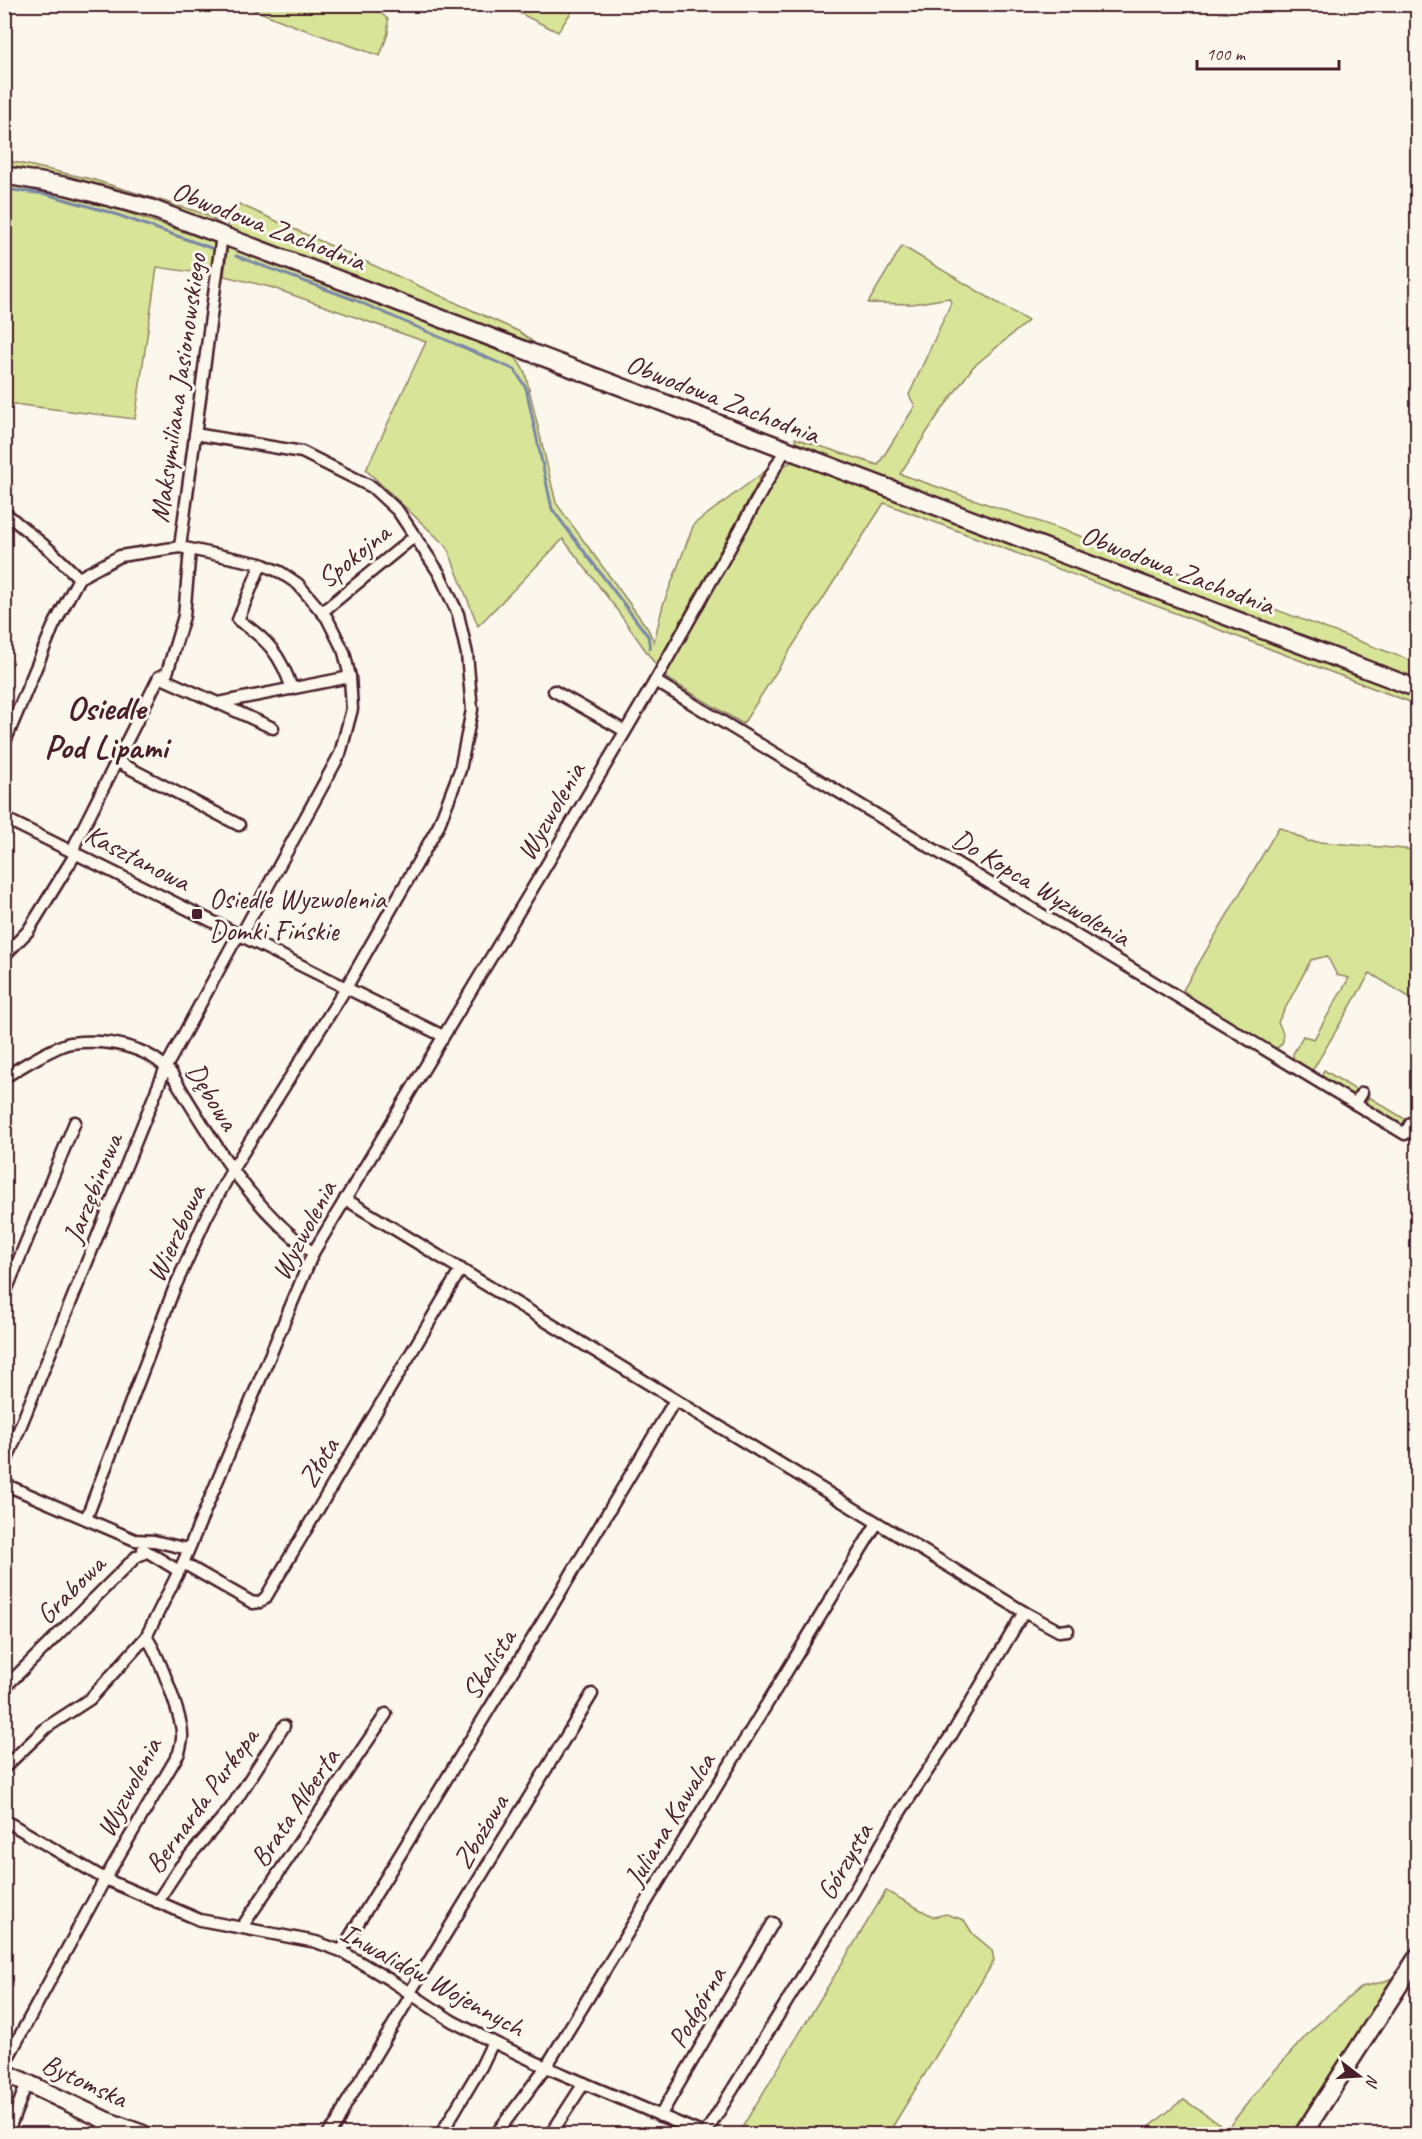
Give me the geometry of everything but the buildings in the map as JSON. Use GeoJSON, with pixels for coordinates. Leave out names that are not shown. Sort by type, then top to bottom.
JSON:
{"type":"FeatureCollection","features":[{"type":"Feature","properties":{"kind":"main road","name":"Obwodowa Zachodnia"},"geometry":{"type":"LineString","coordinates":[[4,175],[66,186],[150,208],[1418,689]]}},
{"type":"Feature","properties":{"kind":"main road"},"geometry":{"type":"LineString","coordinates":[[1303,2134],[1418,1956]]}},
{"type":"Feature","properties":{"kind":"main road","name":"Bytomska"},"geometry":{"type":"LineString","coordinates":[[4,2072],[103,2127],[143,2134]]}},
{"type":"Feature","properties":{"kind":"street","name":"Maksymiliana Jasionowskiego"},"geometry":{"type":"LineString","coordinates":[[4,956],[28,931],[73,858],[75,844],[116,761],[159,677],[167,673],[184,616],[185,548],[195,434],[222,236]]}},
{"type":"Feature","properties":{"kind":"street","name":"Wierzbowa"},"geometry":{"type":"LineString","coordinates":[[86,1519],[174,1289],[207,1216],[232,1170],[346,988],[438,827],[460,770],[472,710],[467,654],[458,614],[440,573],[398,511],[372,487],[302,452],[195,434]]}},
{"type":"Feature","properties":{"kind":"street","name":"Wyzwolenia"},"geometry":{"type":"LineString","coordinates":[[4,2065],[105,1879],[179,1752],[182,1734],[173,1698],[154,1646],[146,1637],[181,1567],[313,1253],[655,681],[785,450]]}},
{"type":"Feature","properties":{"kind":"street"},"geometry":{"type":"LineString","coordinates":[[4,512],[79,578],[53,627],[4,744]]}},
{"type":"Feature","properties":{"kind":"street","name":"Spokojna"},"geometry":{"type":"LineString","coordinates":[[322,612],[415,536]]}},
{"type":"Feature","properties":{"kind":"street","name":"Jarzębinowa"},"geometry":{"type":"LineString","coordinates":[[4,1467],[166,1067],[340,754],[352,709],[350,677],[344,652],[327,618],[298,584],[280,572],[261,564],[185,548],[120,556],[79,578]]}},
{"type":"Feature","properties":{"kind":"street"},"geometry":{"type":"LineString","coordinates":[[261,564],[238,620],[258,633],[272,650],[285,667],[292,689]]}},
{"type":"Feature","properties":{"kind":"street"},"geometry":{"type":"LineString","coordinates":[[159,677],[273,728]]}},
{"type":"Feature","properties":{"kind":"street"},"geometry":{"type":"LineString","coordinates":[[218,703],[350,677]]}},
{"type":"Feature","properties":{"kind":"street","name":"Do Kopca Wyzwolenia"},"geometry":{"type":"LineString","coordinates":[[655,681],[1405,1134],[1411,1123]]}},
{"type":"Feature","properties":{"kind":"street"},"geometry":{"type":"LineString","coordinates":[[554,691],[625,731]]}},
{"type":"Feature","properties":{"kind":"street"},"geometry":{"type":"LineString","coordinates":[[116,761],[238,825]]}},
{"type":"Feature","properties":{"kind":"street","name":"Kasztanowa"},"geometry":{"type":"LineString","coordinates":[[4,818],[443,1036]]}},
{"type":"Feature","properties":{"kind":"street","name":"Dębowa"},"geometry":{"type":"LineString","coordinates":[[4,1078],[69,1043],[116,1043],[134,1047],[166,1067],[248,1193],[277,1224],[313,1253]]}},
{"type":"Feature","properties":{"kind":"street"},"geometry":{"type":"LineString","coordinates":[[1314,1079],[1320,1068]]}},
{"type":"Feature","properties":{"kind":"street"},"geometry":{"type":"LineString","coordinates":[[1355,1104],[1362,1093]]}},
{"type":"Feature","properties":{"kind":"street"},"geometry":{"type":"LineString","coordinates":[[4,1296],[75,1122]]}},
{"type":"Feature","properties":{"kind":"street"},"geometry":{"type":"LineString","coordinates":[[345,1199],[1024,1612],[1059,1631],[1068,1630]]}},
{"type":"Feature","properties":{"kind":"street","name":"Złota"},"geometry":{"type":"LineString","coordinates":[[181,1567],[253,1603],[260,1602],[266,1597],[461,1269]]}},
{"type":"Feature","properties":{"kind":"street","name":"Skalista"},"geometry":{"type":"LineString","coordinates":[[341,1952],[675,1400]]}},
{"type":"Feature","properties":{"kind":"street"},"geometry":{"type":"LineString","coordinates":[[4,1484],[135,1540],[154,1541],[188,1549]]}},
{"type":"Feature","properties":{"kind":"street","name":"Juliana Kawalca"},"geometry":{"type":"LineString","coordinates":[[496,2134],[546,2067],[877,1523]]}},
{"type":"Feature","properties":{"kind":"street"},"geometry":{"type":"LineString","coordinates":[[135,1540],[146,1552],[181,1567]]}},
{"type":"Feature","properties":{"kind":"street","name":"Grabowa"},"geometry":{"type":"LineString","coordinates":[[4,1688],[136,1557],[146,1552]]}},
{"type":"Feature","properties":{"kind":"street","name":"Górzysta"},"geometry":{"type":"LineString","coordinates":[[704,2134],[841,1914],[900,1812],[952,1734],[1024,1612]]}},
{"type":"Feature","properties":{"kind":"street"},"geometry":{"type":"LineString","coordinates":[[4,1768],[47,1727],[90,1699],[146,1637]]}},
{"type":"Feature","properties":{"kind":"street","name":"Zbożowa"},"geometry":{"type":"LineString","coordinates":[[328,2134],[337,2123],[410,1994],[592,1694]]}},
{"type":"Feature","properties":{"kind":"street","name":"Brata Alberta"},"geometry":{"type":"LineString","coordinates":[[242,1927],[386,1714]]}},
{"type":"Feature","properties":{"kind":"street","name":"Bernarda Purkopa"},"geometry":{"type":"LineString","coordinates":[[157,1902],[180,1867],[231,1808],[284,1726]]}},
{"type":"Feature","properties":{"kind":"street","name":"Inwalidów Wojennych"},"geometry":{"type":"LineString","coordinates":[[4,1820],[105,1879],[200,1920],[316,1942],[341,1952],[390,1980],[452,2021],[493,2042],[704,2134]]}},
{"type":"Feature","properties":{"kind":"street","name":"Podgórna"},"geometry":{"type":"LineString","coordinates":[[660,2116],[773,1923]]}},
{"type":"Feature","properties":{"kind":"street"},"geometry":{"type":"LineString","coordinates":[[441,2134],[481,2067],[493,2042]]}},
{"type":"Feature","properties":{"kind":"street"},"geometry":{"type":"LineString","coordinates":[[7,2134],[27,2083]]}},
{"type":"Feature","properties":{"kind":"street"},"geometry":{"type":"LineString","coordinates":[[551,2134],[584,2083]]}},
{"type":"Feature","properties":{"kind":"green space"},"geometry":{"type":"Polygon","coordinates":[[[242,5],[370,5],[388,19],[388,33],[380,56],[242,5]]]}},
{"type":"Feature","properties":{"kind":"green space"},"geometry":{"type":"Polygon","coordinates":[[[503,5],[576,5],[558,32],[503,5]]]}},
{"type":"Feature","properties":{"kind":"green space"},"geometry":{"type":"Polygon","coordinates":[[[5,160],[91,179],[205,214],[227,228],[230,214],[239,204],[520,332],[545,351],[227,229],[5,168],[5,160]]]}},
{"type":"Feature","properties":{"kind":"green space"},"geometry":{"type":"Polygon","coordinates":[[[5,184],[85,200],[215,243],[212,275],[157,267],[135,419],[5,403],[5,184]]]}},
{"type":"Feature","properties":{"kind":"green space"},"geometry":{"type":"Polygon","coordinates":[[[228,245],[516,358],[525,372],[556,503],[648,629],[654,642],[663,605],[694,524],[764,472],[656,665],[563,539],[478,626],[447,547],[366,470],[426,342],[270,287],[224,276],[228,245]]]}},
{"type":"Feature","properties":{"kind":"green space"},"geometry":{"type":"Polygon","coordinates":[[[902,246],[1028,321],[973,367],[938,415],[900,474],[1089,539],[1417,663],[1417,683],[796,446],[795,438],[878,465],[915,406],[909,395],[951,303],[949,298],[912,304],[868,303],[902,246]]]}},
{"type":"Feature","properties":{"kind":"green space"},"geometry":{"type":"Polygon","coordinates":[[[797,461],[1417,696],[1418,705],[884,503],[743,724],[663,676],[782,468],[797,461]]]}},
{"type":"Feature","properties":{"kind":"green space"},"geometry":{"type":"Polygon","coordinates":[[[1279,827],[1307,841],[1417,850],[1417,1002],[1370,973],[1311,1073],[1293,1061],[1293,1054],[1303,1036],[1314,1039],[1349,978],[1337,975],[1327,956],[1311,960],[1278,1022],[1283,1042],[1277,1048],[1272,1049],[1205,1008],[1183,990],[1279,827]]]}},
{"type":"Feature","properties":{"kind":"green space"},"geometry":{"type":"Polygon","coordinates":[[[1324,1070],[1356,1090],[1352,1098],[1320,1078],[1324,1070]]]}},
{"type":"Feature","properties":{"kind":"green space"},"geometry":{"type":"Polygon","coordinates":[[[1369,1097],[1408,1121],[1404,1129],[1364,1105],[1369,1097]]]}},
{"type":"Feature","properties":{"kind":"green space"},"geometry":{"type":"Polygon","coordinates":[[[886,1891],[934,1917],[946,1914],[964,1920],[973,1934],[992,1950],[994,1961],[888,2134],[738,2134],[886,1891]]]}},
{"type":"Feature","properties":{"kind":"green space"},"geometry":{"type":"Polygon","coordinates":[[[1399,1975],[1294,2134],[1141,2134],[1184,2100],[1227,2129],[1266,2080],[1314,2027],[1361,1987],[1383,1982],[1399,1975]]]}},
{"type":"Feature","properties":{"kind":"waterway"},"geometry":{"type":"LineString","coordinates":[[4,189],[46,194],[112,213],[211,248]]}},
{"type":"Feature","properties":{"kind":"waterway"},"geometry":{"type":"LineString","coordinates":[[236,256],[355,300],[515,370],[526,388],[552,509],[648,636],[650,648]]}},
{"type":"Feature","properties":{"kind":"place","name":"Osiedle Wyzwolenia Domki Fińskie"},"geometry":{"type":"Point","coordinates":[197,914]}},
{"type":"Feature","properties":{"kind":"district","name":"Osiedle Pod Lipami"},"geometry":{"type":"Point","coordinates":[106,726]}}]}
